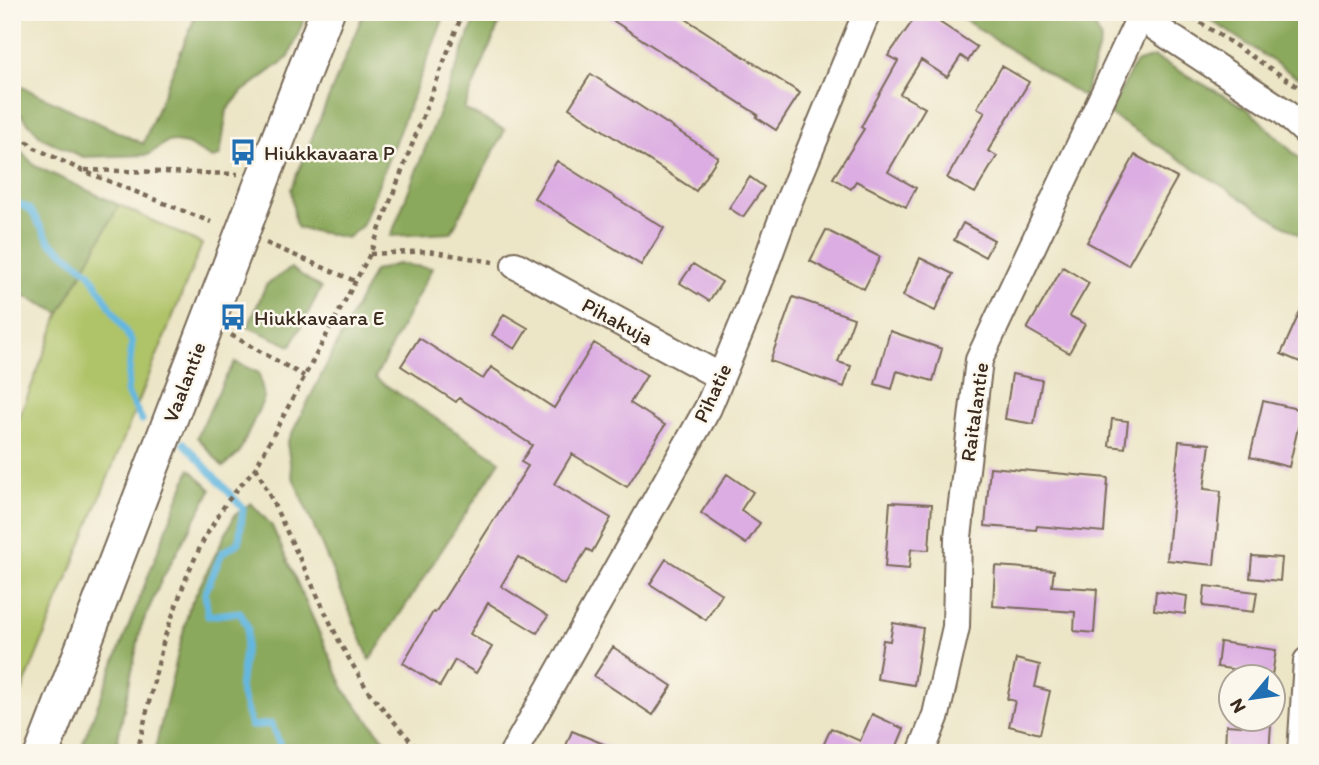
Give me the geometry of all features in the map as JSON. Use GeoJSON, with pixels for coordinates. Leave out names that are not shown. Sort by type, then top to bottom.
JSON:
{"type":"FeatureCollection","features":[{"type":"Feature","properties":{"kind":"street","name":"Vaalantie"},"geometry":{"type":"LineString","coordinates":[[42,753],[327,12]]}},
{"type":"Feature","properties":{"kind":"street","name":"Pihatie"},"geometry":{"type":"LineString","coordinates":[[513,753],[708,408],[748,312],[788,203],[867,12]]}},
{"type":"Feature","properties":{"kind":"street"},"geometry":{"type":"LineString","coordinates":[[1136,15],[1283,111],[1307,132]]}},
{"type":"Feature","properties":{"kind":"street","name":"Raitalantie"},"geometry":{"type":"LineString","coordinates":[[921,753],[936,715],[956,627],[958,537],[979,360],[1136,15]]}},
{"type":"Feature","properties":{"kind":"street","name":"Pihakuja"},"geometry":{"type":"LineString","coordinates":[[515,265],[720,377]]}},
{"type":"Feature","properties":{"kind":"street"},"geometry":{"type":"LineString","coordinates":[[1301,753],[1307,661]]}},
{"type":"Feature","properties":{"kind":"path"},"geometry":{"type":"LineString","coordinates":[[137,753],[164,639],[188,573],[226,502],[256,467],[370,254],[463,12]]}},
{"type":"Feature","properties":{"kind":"path"},"geometry":{"type":"LineString","coordinates":[[1184,12],[1307,96]]}},
{"type":"Feature","properties":{"kind":"path"},"geometry":{"type":"LineString","coordinates":[[12,127],[33,147],[81,170],[211,222]]}},
{"type":"Feature","properties":{"kind":"path"},"geometry":{"type":"LineString","coordinates":[[81,170],[239,174],[243,164]]}},
{"type":"Feature","properties":{"kind":"path"},"geometry":{"type":"LineString","coordinates":[[264,243],[355,281]]}},
{"type":"Feature","properties":{"kind":"path"},"geometry":{"type":"LineString","coordinates":[[370,254],[428,251],[515,265]]}},
{"type":"Feature","properties":{"kind":"path"},"geometry":{"type":"LineString","coordinates":[[227,333],[304,376]]}},
{"type":"Feature","properties":{"kind":"path"},"geometry":{"type":"LineString","coordinates":[[256,467],[341,645],[368,691],[421,753]]}},
{"type":"Feature","properties":{"kind":"green space"},"geometry":{"type":"Polygon","coordinates":[[[197,12],[307,12],[289,57],[242,92],[227,110],[220,156],[212,158],[187,144],[168,141],[148,155],[83,157],[42,138],[12,105],[12,82],[143,144],[197,12]]]}},
{"type":"Feature","properties":{"kind":"green space"},"geometry":{"type":"Polygon","coordinates":[[[364,12],[446,12],[362,226],[347,238],[298,228],[291,189],[364,12]]]}},
{"type":"Feature","properties":{"kind":"green space"},"geometry":{"type":"Polygon","coordinates":[[[478,12],[504,12],[464,109],[505,130],[451,233],[391,236],[478,12]]]}},
{"type":"Feature","properties":{"kind":"green space"},"geometry":{"type":"Polygon","coordinates":[[[952,12],[1088,12],[1101,40],[1084,97],[952,12]]]}},
{"type":"Feature","properties":{"kind":"green space"},"geometry":{"type":"Polygon","coordinates":[[[1199,12],[1307,12],[1307,65],[1298,78],[1199,12]]]}},
{"type":"Feature","properties":{"kind":"green space"},"geometry":{"type":"Polygon","coordinates":[[[1154,57],[1248,109],[1307,166],[1307,240],[1109,114],[1135,63],[1154,57]]]}},
{"type":"Feature","properties":{"kind":"green space"},"geometry":{"type":"Polygon","coordinates":[[[12,142],[35,166],[119,205],[60,313],[12,290],[12,142]]]}},
{"type":"Feature","properties":{"kind":"green space"},"geometry":{"type":"Polygon","coordinates":[[[119,205],[202,244],[12,716],[12,436],[60,313],[119,205]]]}},
{"type":"Feature","properties":{"kind":"green space"},"geometry":{"type":"Polygon","coordinates":[[[397,264],[432,268],[375,378],[500,461],[370,660],[292,475],[287,443],[374,271],[397,264]]]}},
{"type":"Feature","properties":{"kind":"green space"},"geometry":{"type":"Polygon","coordinates":[[[291,268],[321,288],[291,346],[248,327],[266,285],[291,268]]]}},
{"type":"Feature","properties":{"kind":"green space"},"geometry":{"type":"Polygon","coordinates":[[[235,362],[259,373],[264,398],[239,453],[223,467],[197,437],[235,362]]]}},
{"type":"Feature","properties":{"kind":"green space"},"geometry":{"type":"Polygon","coordinates":[[[190,469],[211,490],[161,581],[141,627],[115,753],[79,753],[190,469]]]}},
{"type":"Feature","properties":{"kind":"green space"},"geometry":{"type":"Polygon","coordinates":[[[251,503],[272,526],[345,691],[395,753],[154,753],[189,608],[235,515],[251,503]]]}},
{"type":"Feature","properties":{"kind":"building"},"geometry":{"type":"Polygon","coordinates":[[[600,12],[675,12],[800,93],[776,130],[756,117],[758,115],[600,12]]]}},
{"type":"Feature","properties":{"kind":"building"},"geometry":{"type":"Polygon","coordinates":[[[919,12],[924,12],[977,47],[968,61],[961,56],[947,77],[921,60],[900,94],[925,108],[888,172],[916,188],[906,207],[856,181],[851,189],[833,178],[864,129],[861,127],[898,61],[888,56],[919,12]]]}},
{"type":"Feature","properties":{"kind":"building"},"geometry":{"type":"Polygon","coordinates":[[[1002,66],[1029,82],[988,151],[997,156],[975,193],[947,178],[985,112],[977,108],[1002,66]]]}},
{"type":"Feature","properties":{"kind":"building"},"geometry":{"type":"Polygon","coordinates":[[[591,74],[718,157],[696,191],[569,108],[591,74]]]}},
{"type":"Feature","properties":{"kind":"building"},"geometry":{"type":"Polygon","coordinates":[[[1135,155],[1177,178],[1128,265],[1087,242],[1135,155]]]}},
{"type":"Feature","properties":{"kind":"building"},"geometry":{"type":"Polygon","coordinates":[[[557,161],[664,228],[641,265],[534,198],[557,161]]]}},
{"type":"Feature","properties":{"kind":"building"},"geometry":{"type":"Polygon","coordinates":[[[750,177],[764,187],[743,217],[729,208],[750,177]]]}},
{"type":"Feature","properties":{"kind":"building"},"geometry":{"type":"Polygon","coordinates":[[[963,223],[994,240],[985,257],[954,240],[963,223]]]}},
{"type":"Feature","properties":{"kind":"building"},"geometry":{"type":"Polygon","coordinates":[[[826,230],[880,257],[864,289],[810,261],[826,230]]]}},
{"type":"Feature","properties":{"kind":"building"},"geometry":{"type":"Polygon","coordinates":[[[920,258],[953,274],[935,311],[903,296],[920,258]]]}},
{"type":"Feature","properties":{"kind":"building"},"geometry":{"type":"Polygon","coordinates":[[[693,264],[722,282],[709,301],[680,283],[693,264]]]}},
{"type":"Feature","properties":{"kind":"building"},"geometry":{"type":"Polygon","coordinates":[[[1063,267],[1089,283],[1070,316],[1085,324],[1069,353],[1027,329],[1063,267]]]}},
{"type":"Feature","properties":{"kind":"building"},"geometry":{"type":"Polygon","coordinates":[[[1307,296],[1307,365],[1281,354],[1307,296]]]}},
{"type":"Feature","properties":{"kind":"building"},"geometry":{"type":"Polygon","coordinates":[[[793,297],[854,318],[838,362],[851,366],[844,387],[770,361],[793,297]]]}},
{"type":"Feature","properties":{"kind":"building"},"geometry":{"type":"Polygon","coordinates":[[[504,314],[528,328],[515,349],[492,335],[504,314]]]}},
{"type":"Feature","properties":{"kind":"building"},"geometry":{"type":"Polygon","coordinates":[[[890,331],[942,349],[933,381],[897,371],[892,389],[875,384],[890,331]]]}},
{"type":"Feature","properties":{"kind":"building"},"geometry":{"type":"Polygon","coordinates":[[[419,338],[483,379],[491,367],[554,408],[594,343],[647,375],[630,403],[665,425],[627,487],[572,454],[554,484],[611,518],[592,552],[587,549],[564,585],[518,557],[501,586],[548,616],[537,633],[488,603],[470,634],[492,647],[476,673],[455,660],[440,686],[403,663],[528,466],[521,462],[532,445],[459,398],[456,402],[401,366],[419,338]]]}},
{"type":"Feature","properties":{"kind":"building"},"geometry":{"type":"Polygon","coordinates":[[[1012,374],[1042,380],[1034,424],[1005,419],[1012,374]]]}},
{"type":"Feature","properties":{"kind":"building"},"geometry":{"type":"Polygon","coordinates":[[[1263,401],[1302,410],[1289,467],[1250,457],[1263,401]]]}},
{"type":"Feature","properties":{"kind":"building"},"geometry":{"type":"Polygon","coordinates":[[[1112,419],[1128,421],[1125,448],[1109,446],[1112,419]]]}},
{"type":"Feature","properties":{"kind":"building"},"geometry":{"type":"Polygon","coordinates":[[[1179,441],[1210,444],[1204,489],[1221,491],[1214,565],[1167,560],[1179,441]]]}},
{"type":"Feature","properties":{"kind":"building"},"geometry":{"type":"Polygon","coordinates":[[[990,467],[1108,478],[1104,532],[1037,526],[1036,530],[985,526],[990,467]]]}},
{"type":"Feature","properties":{"kind":"building"},"geometry":{"type":"Polygon","coordinates":[[[727,474],[753,492],[741,510],[760,523],[746,544],[701,513],[727,474]]]}},
{"type":"Feature","properties":{"kind":"building"},"geometry":{"type":"Polygon","coordinates":[[[890,502],[932,504],[929,550],[911,549],[909,569],[885,567],[890,502]]]}},
{"type":"Feature","properties":{"kind":"building"},"geometry":{"type":"Polygon","coordinates":[[[1252,556],[1282,558],[1280,581],[1250,578],[1252,556]]]}},
{"type":"Feature","properties":{"kind":"building"},"geometry":{"type":"Polygon","coordinates":[[[666,559],[722,594],[706,620],[650,584],[666,559]]]}},
{"type":"Feature","properties":{"kind":"building"},"geometry":{"type":"Polygon","coordinates":[[[995,566],[1054,570],[1052,586],[1097,589],[1094,633],[1074,631],[1075,612],[993,606],[995,566]]]}},
{"type":"Feature","properties":{"kind":"building"},"geometry":{"type":"Polygon","coordinates":[[[1205,586],[1257,592],[1254,612],[1203,606],[1205,586]]]}},
{"type":"Feature","properties":{"kind":"building"},"geometry":{"type":"Polygon","coordinates":[[[1156,591],[1187,596],[1185,614],[1154,610],[1156,591]]]}},
{"type":"Feature","properties":{"kind":"building"},"geometry":{"type":"Polygon","coordinates":[[[893,623],[923,628],[914,685],[877,679],[883,640],[890,641],[893,623]]]}},
{"type":"Feature","properties":{"kind":"building"},"geometry":{"type":"Polygon","coordinates":[[[1220,642],[1276,650],[1274,664],[1218,664],[1217,667],[1220,642]]]}},
{"type":"Feature","properties":{"kind":"building"},"geometry":{"type":"Polygon","coordinates":[[[613,647],[672,686],[653,715],[594,676],[613,647]]]}},
{"type":"Feature","properties":{"kind":"building"},"geometry":{"type":"Polygon","coordinates":[[[1016,659],[1040,665],[1035,687],[1050,691],[1040,734],[1009,726],[1015,701],[1007,699],[1016,659]]]}},
{"type":"Feature","properties":{"kind":"building"},"geometry":{"type":"Polygon","coordinates":[[[872,714],[904,729],[894,753],[831,753],[822,748],[831,728],[860,741],[872,714]]]}},
{"type":"Feature","properties":{"kind":"building"},"geometry":{"type":"Polygon","coordinates":[[[572,731],[623,752],[623,753],[563,753],[572,731]]]}},
{"type":"Feature","properties":{"kind":"building"},"geometry":{"type":"Polygon","coordinates":[[[1226,734],[1270,734],[1269,753],[1225,753],[1226,734]]]}},
{"type":"Feature","properties":{"kind":"waterway"},"geometry":{"type":"LineString","coordinates":[[12,201],[30,209],[50,242],[89,272],[132,342],[127,393],[142,420]]}},
{"type":"Feature","properties":{"kind":"waterway"},"geometry":{"type":"LineString","coordinates":[[184,443],[243,508],[239,542],[222,553],[205,593],[208,616],[240,612],[248,628],[240,688],[251,726],[271,724],[282,749],[280,753]]}},
{"type":"Feature","properties":{"kind":"place","name":"Hiukkavaara P"},"geometry":{"type":"Point","coordinates":[243,152]}},
{"type":"Feature","properties":{"kind":"place","name":"Hiukkavaara E"},"geometry":{"type":"Point","coordinates":[233,317]}}]}
